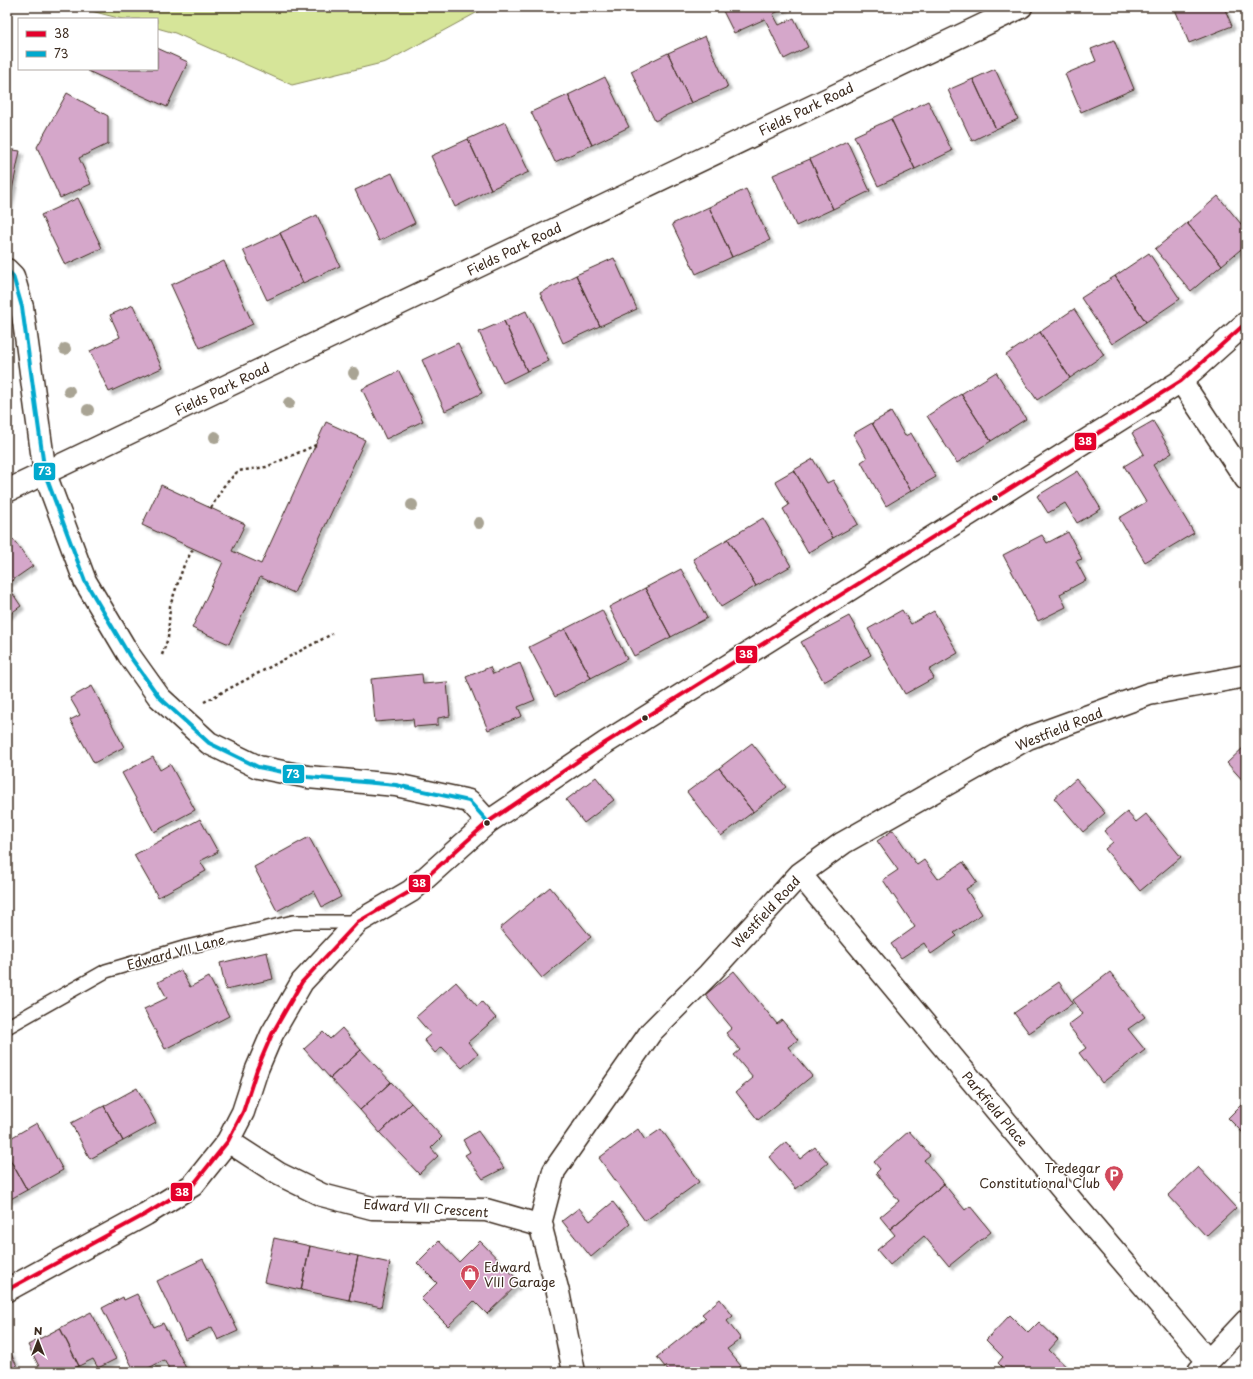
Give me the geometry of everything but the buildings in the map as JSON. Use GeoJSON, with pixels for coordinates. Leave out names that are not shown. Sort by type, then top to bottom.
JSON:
{"type":"FeatureCollection","features":[{"type":"Feature","properties":{"kind":"street","name":"Fields Park Road"},"geometry":{"type":"LineString","coordinates":[[7,491],[1021,7]]}},
{"type":"Feature","properties":{"kind":"street"},"geometry":{"type":"LineString","coordinates":[[7,270],[14,276],[22,307],[45,474],[85,581],[129,655],[159,697],[209,742],[258,766],[308,777],[396,785],[469,801],[488,822]]}},
{"type":"Feature","properties":{"kind":"street"},"geometry":{"type":"LineString","coordinates":[[7,1290],[146,1214],[193,1185],[228,1141],[243,1112],[257,1069],[272,1034],[302,982],[358,922],[411,890],[488,822],[605,743],[1181,381],[1246,323]]}},
{"type":"Feature","properties":{"kind":"street"},"geometry":{"type":"LineString","coordinates":[[1181,381],[1246,479]]}},
{"type":"Feature","properties":{"kind":"street","name":"Westfield Road"},"geometry":{"type":"LineString","coordinates":[[574,1372],[558,1292],[542,1226],[540,1224],[554,1171],[651,1032],[709,974],[800,874],[843,843],[1028,738],[1149,694],[1246,676]]}},
{"type":"Feature","properties":{"kind":"street","name":"Parkfield Place"},"geometry":{"type":"LineString","coordinates":[[800,874],[1076,1206],[1203,1366]]}},
{"type":"Feature","properties":{"kind":"street","name":"Edward VII Crescent"},"geometry":{"type":"LineString","coordinates":[[228,1141],[279,1174],[322,1195],[372,1208],[486,1210],[542,1226]]}},
{"type":"Feature","properties":{"kind":"street"},"geometry":{"type":"LineString","coordinates":[[1203,1366],[1246,1321]]}},
{"type":"Feature","properties":{"kind":"lane","name":"Edward VII Lane"},"geometry":{"type":"LineString","coordinates":[[7,1027],[106,971],[180,949],[293,922],[358,922]]}},
{"type":"Feature","properties":{"kind":"path"},"geometry":{"type":"LineString","coordinates":[[211,508],[223,487],[238,471],[266,467],[316,445]]}},
{"type":"Feature","properties":{"kind":"path"},"geometry":{"type":"LineString","coordinates":[[152,686],[168,638],[170,606],[184,565],[193,548]]}},
{"type":"Feature","properties":{"kind":"path"},"geometry":{"type":"LineString","coordinates":[[179,715],[332,634]]}},
{"type":"Feature","properties":{"kind":"green space"},"geometry":{"type":"Polygon","coordinates":[[[76,7],[487,7],[386,62],[292,85],[175,33],[158,28],[158,18],[118,18],[76,7]]]}},
{"type":"Feature","properties":{"kind":"transit line","name":"73"},"geometry":{"type":"LineString","coordinates":[[7,270],[13,276],[22,307],[45,474],[85,581],[129,655],[159,697],[209,743],[258,767],[308,777],[396,785],[469,801],[488,822]]}},
{"type":"Feature","properties":{"kind":"transit line","name":"38"},"geometry":{"type":"LineString","coordinates":[[7,1290],[146,1214],[193,1185],[228,1141],[243,1112],[257,1069],[272,1034],[302,982],[358,922],[411,891],[488,822],[605,743],[1181,381],[1246,323]]}},
{"type":"Feature","properties":{"kind":"place","name":"Tredegar Constitutional Club"},"geometry":{"type":"Point","coordinates":[1114,1192]}},
{"type":"Feature","properties":{"kind":"place","name":"Edward VIII Garage"},"geometry":{"type":"Point","coordinates":[470,1291]}}]}
